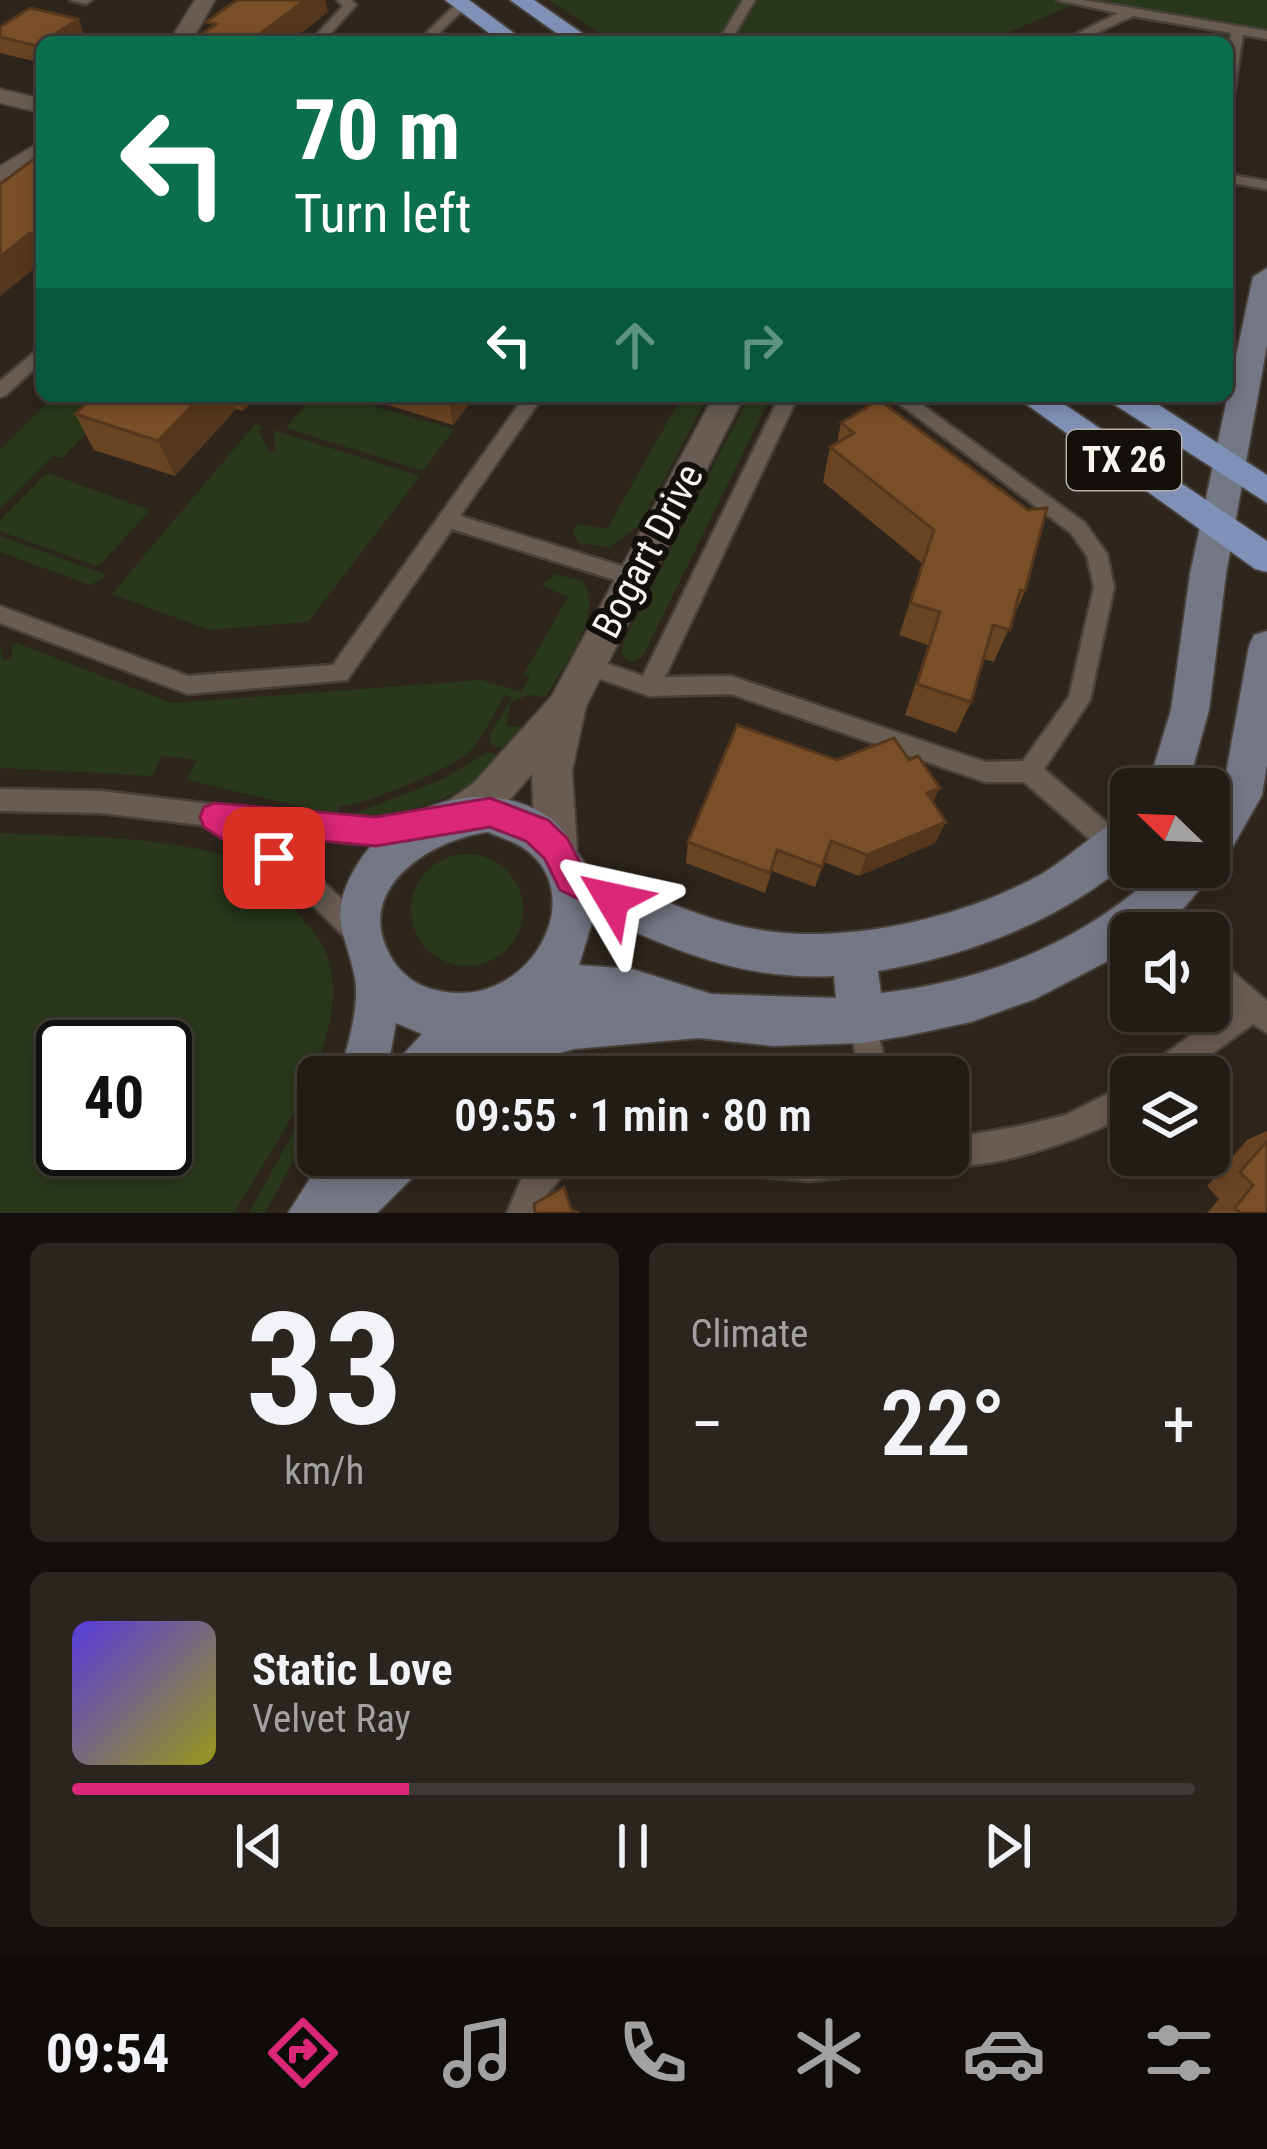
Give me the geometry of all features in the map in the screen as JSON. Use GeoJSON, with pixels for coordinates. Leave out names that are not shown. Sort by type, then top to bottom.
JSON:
{"type":"FeatureCollection","features":[{"type":"Feature","properties":{"kind":"main road"},"geometry":{"type":"LineString","coordinates":[[520,0],[575,36]]}},
{"type":"Feature","properties":{"kind":"main road"},"geometry":{"type":"LineString","coordinates":[[458,2],[506,36]]}},
{"type":"Feature","properties":{"kind":"main road","name":"TX 26"},"geometry":{"type":"LineString","coordinates":[[1039,402],[1267,559]]}},
{"type":"Feature","properties":{"kind":"main road","name":"TX 26"},"geometry":{"type":"LineString","coordinates":[[1132,402],[1267,491]]}},
{"type":"Feature","properties":{"kind":"street"},"geometry":{"type":"LineString","coordinates":[[183,36],[203,6],[227,0]]}},
{"type":"Feature","properties":{"kind":"street"},"geometry":{"type":"LineString","coordinates":[[0,96],[36,105]]}},
{"type":"Feature","properties":{"kind":"street"},"geometry":{"type":"LineString","coordinates":[[0,178],[36,152]]}},
{"type":"Feature","properties":{"kind":"street"},"geometry":{"type":"LineString","coordinates":[[1176,768],[1190,714],[1218,524],[1267,277]]}},
{"type":"Feature","properties":{"kind":"street","name":"Bogart Drive"},"geometry":{"type":"LineString","coordinates":[[449,817],[487,797],[566,705],[726,402]]}},
{"type":"Feature","properties":{"kind":"street"},"geometry":{"type":"LineString","coordinates":[[1230,814],[1242,795],[1263,712],[1267,646]]}},
{"type":"Feature","properties":{"kind":"street","name":"Bogart Drive"},"geometry":{"type":"LineString","coordinates":[[564,864],[552,771],[566,705]]}},
{"type":"Feature","properties":{"kind":"street"},"geometry":{"type":"LineString","coordinates":[[368,1056],[370,957],[363,913],[379,867],[395,848],[449,817],[515,819],[537,830],[564,864],[652,919],[726,945],[798,956],[940,937],[1040,897],[1110,850]]}},
{"type":"Feature","properties":{"kind":"street"},"geometry":{"type":"LineString","coordinates":[[517,1003],[550,975],[562,957],[574,918],[564,864]]}},
{"type":"Feature","properties":{"kind":"street"},"geometry":{"type":"LineString","coordinates":[[502,1056],[529,1038],[584,1020],[862,1020],[963,1001],[1050,971],[1110,941]]}},
{"type":"Feature","properties":{"kind":"street"},"geometry":{"type":"LineString","coordinates":[[853,950],[862,1020]]}},
{"type":"Feature","properties":{"kind":"street"},"geometry":{"type":"LineString","coordinates":[[370,957],[401,1001],[432,1015],[468,1018],[562,986],[586,985],[633,991],[706,1017]]}},
{"type":"Feature","properties":{"kind":"street"},"geometry":{"type":"LineString","coordinates":[[434,1056],[468,1018]]}},
{"type":"Feature","properties":{"kind":"street"},"geometry":{"type":"LineString","coordinates":[[309,1213],[322,1176]]}},
{"type":"Feature","properties":{"kind":"street"},"geometry":{"type":"LineString","coordinates":[[309,1213],[338,1176]]}},
{"type":"Feature","properties":{"kind":"street"},"geometry":{"type":"LineString","coordinates":[[334,1213],[381,1176]]}},
{"type":"Feature","properties":{"kind":"lane"},"geometry":{"type":"LineString","coordinates":[[76,0],[86,0]]}},
{"type":"Feature","properties":{"kind":"lane"},"geometry":{"type":"LineString","coordinates":[[322,36],[350,5],[343,0]]}},
{"type":"Feature","properties":{"kind":"lane"},"geometry":{"type":"LineString","coordinates":[[728,36],[749,0]]}},
{"type":"Feature","properties":{"kind":"lane"},"geometry":{"type":"LineString","coordinates":[[1064,0],[1267,35]]}},
{"type":"Feature","properties":{"kind":"lane"},"geometry":{"type":"LineString","coordinates":[[430,36],[458,2]]}},
{"type":"Feature","properties":{"kind":"lane"},"geometry":{"type":"LineString","coordinates":[[1079,36],[1132,12]]}},
{"type":"Feature","properties":{"kind":"lane"},"geometry":{"type":"LineString","coordinates":[[1233,58],[1238,30]]}},
{"type":"Feature","properties":{"kind":"lane"},"geometry":{"type":"LineString","coordinates":[[1233,179],[1267,184]]}},
{"type":"Feature","properties":{"kind":"lane"},"geometry":{"type":"LineString","coordinates":[[0,391],[36,358]]}},
{"type":"Feature","properties":{"kind":"lane"},"geometry":{"type":"LineString","coordinates":[[0,614],[188,685],[339,674],[530,402]]}},
{"type":"Feature","properties":{"kind":"lane"},"geometry":{"type":"LineString","coordinates":[[649,687],[786,402]]}},
{"type":"Feature","properties":{"kind":"lane"},"geometry":{"type":"LineString","coordinates":[[906,402],[1078,528],[1097,554],[1103,586],[1079,700],[1029,771]]}},
{"type":"Feature","properties":{"kind":"lane"},"geometry":{"type":"LineString","coordinates":[[448,520],[634,578]]}},
{"type":"Feature","properties":{"kind":"lane"},"geometry":{"type":"LineString","coordinates":[[588,666],[649,687],[731,685],[986,772],[1029,771],[1110,830]]}},
{"type":"Feature","properties":{"kind":"lane"},"geometry":{"type":"LineString","coordinates":[[0,800],[101,802],[351,832],[449,817]]}},
{"type":"Feature","properties":{"kind":"lane"},"geometry":{"type":"LineString","coordinates":[[215,817],[303,879],[370,957]]}},
{"type":"Feature","properties":{"kind":"lane"},"geometry":{"type":"LineString","coordinates":[[1191,1056],[1260,1013],[1230,987]]}},
{"type":"Feature","properties":{"kind":"lane"},"geometry":{"type":"LineString","coordinates":[[862,1020],[870,1056]]}},
{"type":"Feature","properties":{"kind":"lane"},"geometry":{"type":"LineString","coordinates":[[969,1148],[1066,1132],[1110,1108]]}},
{"type":"Feature","properties":{"kind":"lane"},"geometry":{"type":"LineString","coordinates":[[522,1213],[541,1176]]}},
{"type":"Feature","properties":{"kind":"green space"},"geometry":{"type":"Polygon","coordinates":[[[548,0],[1084,0],[1000,36],[605,36],[548,0]]]}},
{"type":"Feature","properties":{"kind":"green space"},"geometry":{"type":"Polygon","coordinates":[[[1096,0],[1267,0],[1267,30],[1096,0]]]}},
{"type":"Feature","properties":{"kind":"green space"},"geometry":{"type":"Polygon","coordinates":[[[48,402],[117,402],[62,458],[53,456],[0,508],[0,449],[48,402]]]}},
{"type":"Feature","properties":{"kind":"green space"},"geometry":{"type":"Polygon","coordinates":[[[307,402],[360,402],[454,429],[423,471],[286,428],[307,402]]]}},
{"type":"Feature","properties":{"kind":"green space"},"geometry":{"type":"Polygon","coordinates":[[[679,402],[705,402],[639,526],[609,547],[578,543],[573,531],[578,524],[607,529],[679,402]]]}},
{"type":"Feature","properties":{"kind":"green space"},"geometry":{"type":"Polygon","coordinates":[[[746,402],[768,402],[643,656],[632,663],[622,656],[623,643],[746,402]]]}},
{"type":"Feature","properties":{"kind":"green space"},"geometry":{"type":"Polygon","coordinates":[[[255,424],[263,427],[259,432],[270,453],[276,450],[273,430],[420,476],[308,622],[209,630],[112,594],[255,424]]]}},
{"type":"Feature","properties":{"kind":"green space"},"geometry":{"type":"Polygon","coordinates":[[[47,473],[150,510],[98,567],[0,531],[0,520],[47,473]]]}},
{"type":"Feature","properties":{"kind":"green space"},"geometry":{"type":"Polygon","coordinates":[[[0,536],[107,575],[90,585],[0,552],[0,536]]]}},
{"type":"Feature","properties":{"kind":"green space"},"geometry":{"type":"Polygon","coordinates":[[[555,574],[582,581],[588,594],[586,624],[546,697],[528,695],[510,703],[506,726],[530,727],[512,752],[492,745],[489,736],[512,698],[505,695],[479,739],[460,759],[385,794],[339,806],[336,815],[187,780],[197,760],[162,756],[152,776],[0,768],[0,644],[3,661],[12,658],[17,643],[172,703],[481,680],[521,692],[530,677],[524,674],[568,597],[542,585],[555,574]]]}},
{"type":"Feature","properties":{"kind":"green space"},"geometry":{"type":"Polygon","coordinates":[[[488,752],[506,759],[452,795],[413,809],[349,816],[443,779],[488,752]]]}},
{"type":"Feature","properties":{"kind":"green space"},"geometry":{"type":"Polygon","coordinates":[[[0,833],[112,838],[192,848],[262,871],[291,890],[284,898],[324,949],[332,981],[331,1015],[320,1056],[297,1056],[297,1106],[234,1213],[0,1213],[0,833]]]}},
{"type":"Feature","properties":{"kind":"green space"},"geometry":{"type":"Polygon","coordinates":[[[467,854],[488,858],[507,870],[519,889],[523,910],[519,931],[507,950],[488,962],[467,966],[446,962],[427,950],[415,931],[411,910],[415,889],[427,870],[446,858],[467,854]]]}},
{"type":"Feature","properties":{"kind":"green space"},"geometry":{"type":"Polygon","coordinates":[[[297,1125],[297,1154],[265,1213],[249,1213],[297,1125]]]}},
{"type":"Feature","properties":{"kind":"building"},"geometry":{"type":"Polygon","coordinates":[[[237,0],[305,0],[257,36],[199,36],[216,24],[206,22],[237,0]]]}},
{"type":"Feature","properties":{"kind":"building"},"geometry":{"type":"Polygon","coordinates":[[[30,8],[78,19],[52,36],[36,36],[36,46],[0,37],[0,27],[30,8]]]}},
{"type":"Feature","properties":{"kind":"building"},"geometry":{"type":"Polygon","coordinates":[[[36,157],[36,234],[30,233],[0,257],[0,184],[36,157]]]}},
{"type":"Feature","properties":{"kind":"building"},"geometry":{"type":"Polygon","coordinates":[[[88,402],[195,402],[158,441],[75,414],[88,402]]]}},
{"type":"Feature","properties":{"kind":"building"},"geometry":{"type":"Polygon","coordinates":[[[882,402],[1028,510],[1047,508],[1010,630],[993,625],[971,702],[917,684],[940,612],[910,603],[934,530],[830,447],[854,433],[841,423],[882,402]]]}},
{"type":"Feature","properties":{"kind":"building"},"geometry":{"type":"Polygon","coordinates":[[[737,725],[837,760],[894,738],[909,760],[918,756],[940,788],[927,793],[946,822],[867,855],[831,841],[822,867],[777,850],[770,873],[688,842],[737,725]]]}},
{"type":"Feature","properties":{"kind":"building"},"geometry":{"type":"Polygon","coordinates":[[[1267,1141],[1267,1213],[1240,1213],[1235,1208],[1253,1185],[1240,1172],[1267,1141]]]}},
{"type":"Feature","properties":{"kind":"building"},"geometry":{"type":"Polygon","coordinates":[[[564,1187],[571,1209],[579,1213],[535,1213],[534,1204],[564,1187]]]}},
{"type":"Feature","properties":{"kind":"route"},"geometry":{"type":"LineString","coordinates":[[274,858],[215,817],[376,832],[490,813],[537,830],[556,848],[572,879],[612,899]]}}]}
